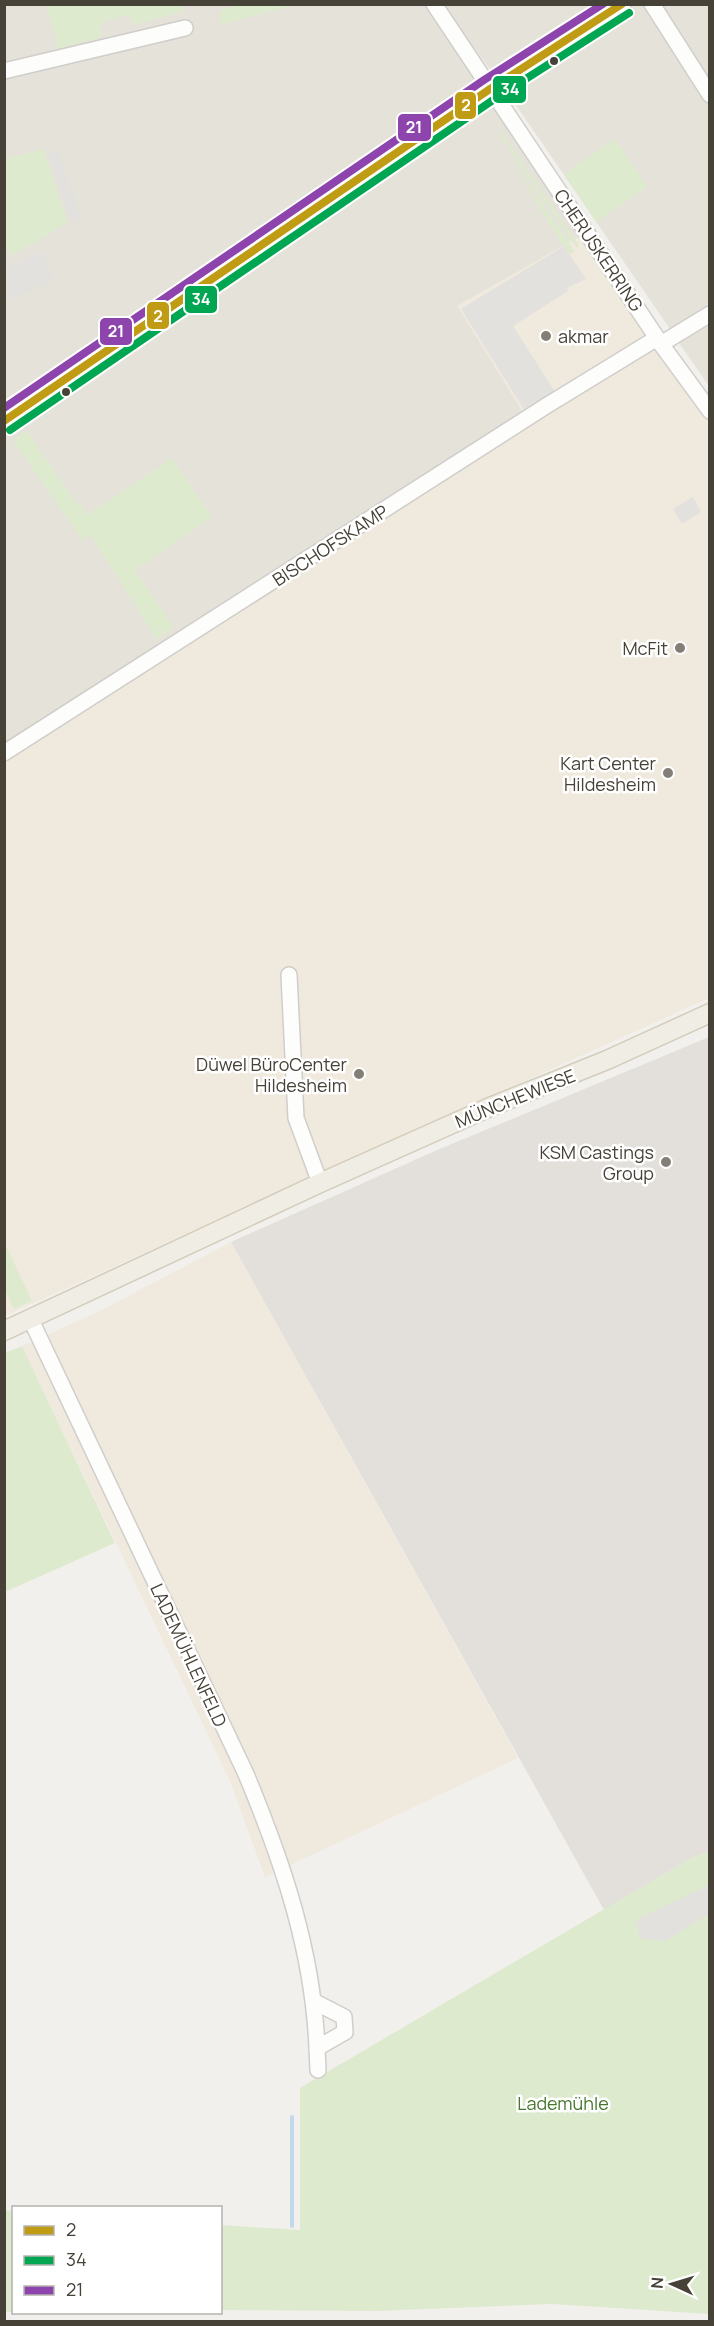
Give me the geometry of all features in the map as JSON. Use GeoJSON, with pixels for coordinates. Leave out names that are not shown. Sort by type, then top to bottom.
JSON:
{"type":"FeatureCollection","features":[{"type":"Feature","properties":{"kind":"main road","name":"MÜNCHEWIESE"},"geometry":{"type":"LineString","coordinates":[[4,1331],[320,1183],[490,1107],[607,1060],[710,1013]]}},
{"type":"Feature","properties":{"kind":"street","name":"CHERUSKERRING"},"geometry":{"type":"LineString","coordinates":[[434,4],[659,341],[710,411]]}},
{"type":"Feature","properties":{"kind":"street"},"geometry":{"type":"LineString","coordinates":[[4,422],[490,88],[623,4]]}},
{"type":"Feature","properties":{"kind":"street"},"geometry":{"type":"LineString","coordinates":[[652,4],[710,95]]}},
{"type":"Feature","properties":{"kind":"street"},"geometry":{"type":"LineString","coordinates":[[4,71],[184,28]]}},
{"type":"Feature","properties":{"kind":"street","name":"BISCHOFSKAMP"},"geometry":{"type":"LineString","coordinates":[[4,753],[546,406],[710,314]]}},
{"type":"Feature","properties":{"kind":"street"},"geometry":{"type":"LineString","coordinates":[[289,975],[296,1118],[320,1183]]}},
{"type":"Feature","properties":{"kind":"street","name":"LADEMÜHLENFELD"},"geometry":{"type":"LineString","coordinates":[[31,1320],[246,1774],[271,1834],[299,1921],[315,2002],[318,2070]]}},
{"type":"Feature","properties":{"kind":"street"},"geometry":{"type":"LineString","coordinates":[[315,2002],[344,2017],[345,2032],[317,2048]]}},
{"type":"Feature","properties":{"kind":"shaded area"},"geometry":{"type":"Polygon","coordinates":[[[5,5],[434,5],[488,88],[5,418],[5,5]]]}},
{"type":"Feature","properties":{"kind":"shaded area"},"geometry":{"type":"Polygon","coordinates":[[[442,5],[652,5],[709,96],[709,305],[670,329],[511,98],[561,44],[490,69],[442,5]]]}},
{"type":"Feature","properties":{"kind":"shaded area"},"geometry":{"type":"Polygon","coordinates":[[[658,5],[709,5],[709,80],[658,5]]]}},
{"type":"Feature","properties":{"kind":"shaded area"},"geometry":{"type":"Polygon","coordinates":[[[489,90],[587,232],[522,411],[5,751],[5,424],[489,90]]]}},
{"type":"Feature","properties":{"kind":"shaded area"},"geometry":{"type":"Polygon","coordinates":[[[58,151],[82,219],[71,223],[48,154],[58,151]]]}},
{"type":"Feature","properties":{"kind":"shaded area"},"geometry":{"type":"Polygon","coordinates":[[[587,232],[709,414],[709,998],[5,1316],[5,752],[522,411],[457,306],[587,232]]]}},
{"type":"Feature","properties":{"kind":"shaded area"},"geometry":{"type":"Polygon","coordinates":[[[564,246],[586,279],[567,288],[568,291],[513,326],[555,392],[525,411],[461,309],[564,246]]]}},
{"type":"Feature","properties":{"kind":"shaded area"},"geometry":{"type":"Polygon","coordinates":[[[42,252],[55,280],[21,296],[5,300],[5,268],[42,252]]]}},
{"type":"Feature","properties":{"kind":"shaded area"},"geometry":{"type":"Polygon","coordinates":[[[709,320],[709,386],[677,340],[709,320]]]}},
{"type":"Feature","properties":{"kind":"shaded area"},"geometry":{"type":"Polygon","coordinates":[[[693,497],[701,512],[682,524],[673,509],[693,497]]]}},
{"type":"Feature","properties":{"kind":"shaded area"},"geometry":{"type":"Polygon","coordinates":[[[709,1037],[709,1851],[688,1860],[604,1910],[231,1242],[435,1151],[709,1037]]]}},
{"type":"Feature","properties":{"kind":"shaded area"},"geometry":{"type":"Polygon","coordinates":[[[231,1242],[518,1758],[265,1877],[230,1781],[22,1346],[102,1310],[231,1242]]]}},
{"type":"Feature","properties":{"kind":"shaded area"},"geometry":{"type":"Polygon","coordinates":[[[709,1885],[709,1914],[665,1941],[640,1938],[636,1920],[709,1885]]]}},
{"type":"Feature","properties":{"kind":"green space"},"geometry":{"type":"Polygon","coordinates":[[[47,4],[187,5],[182,6],[183,12],[132,25],[130,14],[107,20],[101,25],[102,37],[58,49],[47,4]]]}},
{"type":"Feature","properties":{"kind":"green space"},"geometry":{"type":"Polygon","coordinates":[[[237,5],[295,5],[222,24],[219,17],[221,10],[237,5]]]}},
{"type":"Feature","properties":{"kind":"green space"},"geometry":{"type":"Polygon","coordinates":[[[500,130],[579,245],[577,248],[499,134],[500,130]]]}},
{"type":"Feature","properties":{"kind":"green space"},"geometry":{"type":"Polygon","coordinates":[[[615,139],[647,187],[596,222],[564,174],[615,139]]]}},
{"type":"Feature","properties":{"kind":"green space"},"geometry":{"type":"Polygon","coordinates":[[[43,149],[68,222],[12,256],[5,246],[5,159],[43,149]]]}},
{"type":"Feature","properties":{"kind":"green space"},"geometry":{"type":"Polygon","coordinates":[[[507,153],[574,252],[570,254],[562,244],[507,153]]]}},
{"type":"Feature","properties":{"kind":"green space"},"geometry":{"type":"Polygon","coordinates":[[[27,431],[78,506],[81,505],[88,515],[172,458],[212,517],[135,570],[174,627],[157,639],[90,535],[82,540],[13,440],[27,431]]]}},
{"type":"Feature","properties":{"kind":"green space"},"geometry":{"type":"Polygon","coordinates":[[[5,1244],[32,1301],[14,1309],[5,1290],[5,1244]]]}},
{"type":"Feature","properties":{"kind":"green space"},"geometry":{"type":"Polygon","coordinates":[[[22,1346],[115,1543],[5,1592],[5,1353],[22,1346]]]}},
{"type":"Feature","properties":{"kind":"green space","name":"Lademühle"},"geometry":{"type":"Polygon","coordinates":[[[709,1851],[709,2314],[552,2304],[376,2311],[222,2310],[222,2225],[300,2230],[300,2088],[688,1860],[709,1851]]]}},
{"type":"Feature","properties":{"kind":"green space"},"geometry":{"type":"Polygon","coordinates":[[[5,2210],[12,2211],[12,2312],[5,2312],[5,2210]]]}},
{"type":"Feature","properties":{"kind":"waterway"},"geometry":{"type":"LineString","coordinates":[[292,2117],[292,2226]]}},
{"type":"Feature","properties":{"kind":"transit line","name":"21"},"geometry":{"type":"LineString","coordinates":[[4,408],[484,80],[603,4]]}},
{"type":"Feature","properties":{"kind":"transit line","name":"2"},"geometry":{"type":"LineString","coordinates":[[4,421],[490,89],[622,4]]}},
{"type":"Feature","properties":{"kind":"transit line","name":"34"},"geometry":{"type":"LineString","coordinates":[[10,430],[496,98],[629,13]]}},
{"type":"Feature","properties":{"kind":"place","name":"akmar"},"geometry":{"type":"Point","coordinates":[546,336]}},
{"type":"Feature","properties":{"kind":"place","name":"McFit"},"geometry":{"type":"Point","coordinates":[680,648]}},
{"type":"Feature","properties":{"kind":"place","name":"Kart Center Hildesheim"},"geometry":{"type":"Point","coordinates":[668,773]}},
{"type":"Feature","properties":{"kind":"place","name":"Düwel BüroCenter Hildesheim"},"geometry":{"type":"Point","coordinates":[359,1074]}},
{"type":"Feature","properties":{"kind":"place","name":"KSM Castings Group"},"geometry":{"type":"Point","coordinates":[666,1162]}}]}
